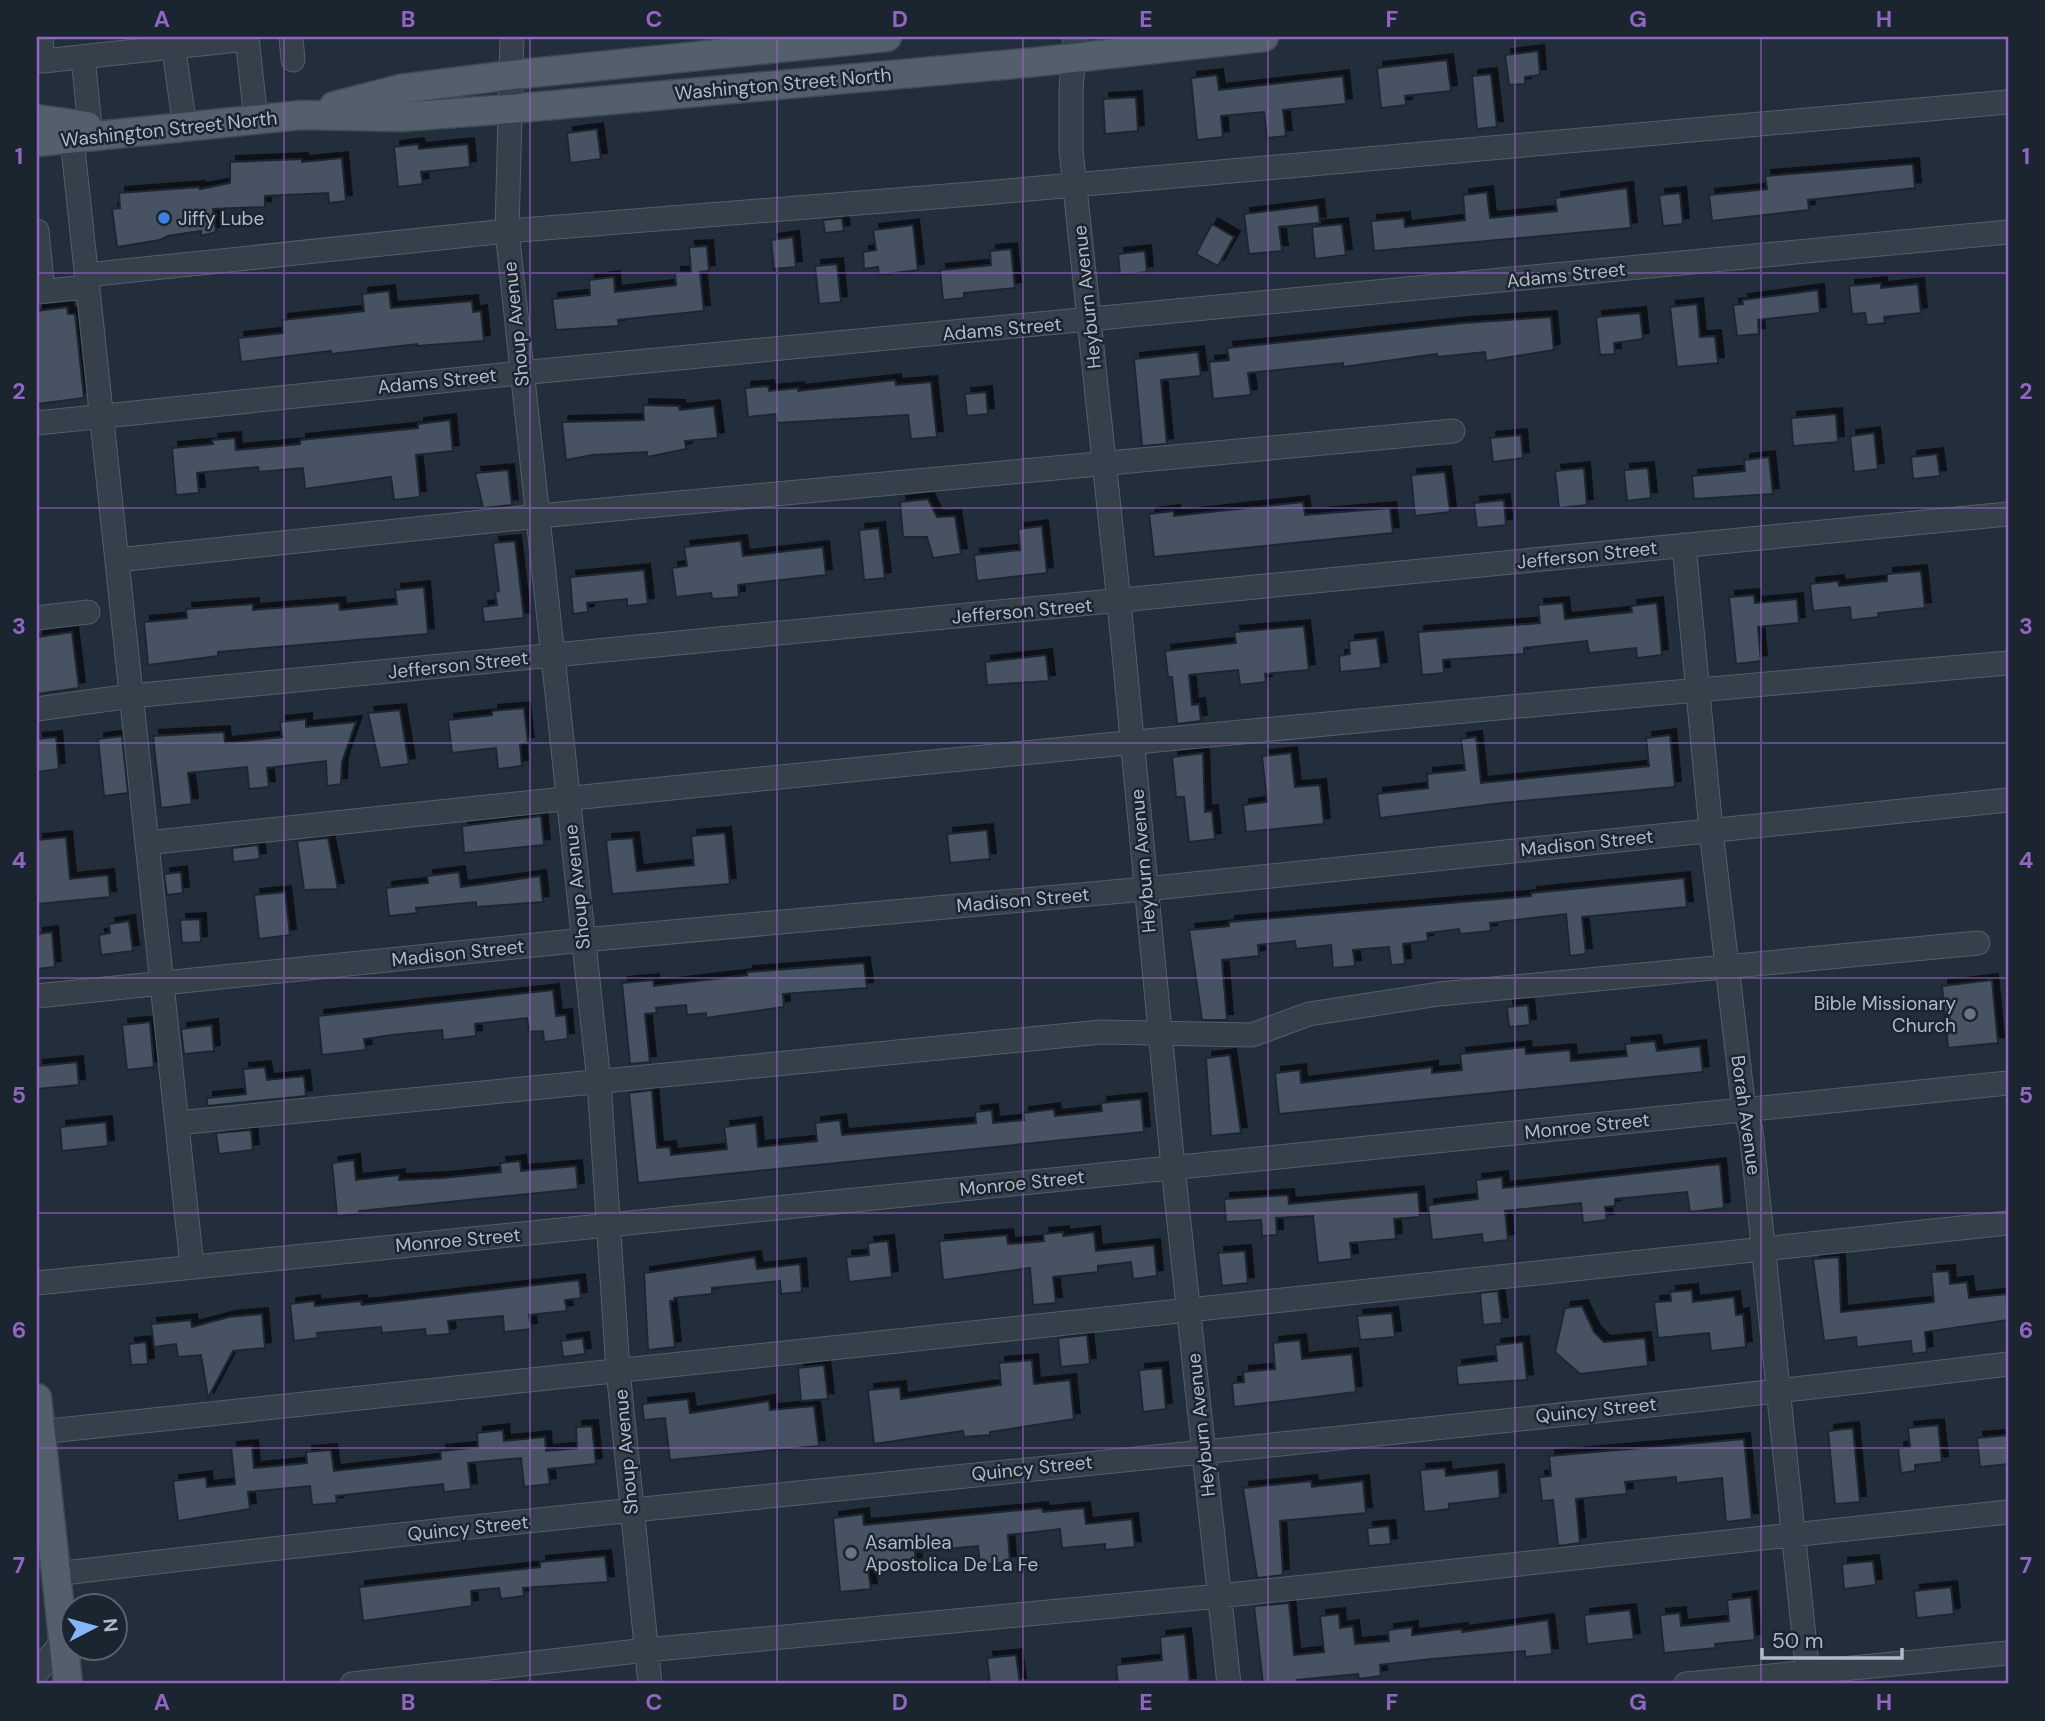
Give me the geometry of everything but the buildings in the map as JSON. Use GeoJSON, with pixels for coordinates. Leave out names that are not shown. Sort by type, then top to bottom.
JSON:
{"type":"FeatureCollection","features":[{"type":"Feature","properties":{"kind":"main road","name":"Washington Street North"},"geometry":{"type":"LineString","coordinates":[[510,92],[887,37]]}},
{"type":"Feature","properties":{"kind":"main road","name":"Washington Street North"},"geometry":{"type":"LineString","coordinates":[[37,142],[89,134],[301,115],[400,89],[510,92],[1074,47],[1264,37]]}},
{"type":"Feature","properties":{"kind":"main road"},"geometry":{"type":"LineString","coordinates":[[37,119],[89,134]]}},
{"type":"Feature","properties":{"kind":"main road"},"geometry":{"type":"LineString","coordinates":[[37,1398],[60,1612]]}},
{"type":"Feature","properties":{"kind":"main road"},"geometry":{"type":"LineString","coordinates":[[65,1662],[68,1684]]}},
{"type":"Feature","properties":{"kind":"street"},"geometry":{"type":"LineString","coordinates":[[291,37],[293,60]]}},
{"type":"Feature","properties":{"kind":"street","name":"Shoup Avenue"},"geometry":{"type":"LineString","coordinates":[[512,37],[507,231],[520,373],[539,516],[599,1082],[618,1370],[650,1684]]}},
{"type":"Feature","properties":{"kind":"street"},"geometry":{"type":"LineString","coordinates":[[40,50],[83,57],[173,40],[247,38],[256,120]]}},
{"type":"Feature","properties":{"kind":"street"},"geometry":{"type":"LineString","coordinates":[[173,40],[185,127]]}},
{"type":"Feature","properties":{"kind":"street","name":"Heyburn Avenue"},"geometry":{"type":"LineString","coordinates":[[1074,47],[1070,91],[1075,184],[1119,601],[1159,1034],[1228,1684]]}},
{"type":"Feature","properties":{"kind":"street"},"geometry":{"type":"LineString","coordinates":[[83,57],[89,134],[87,281],[192,1266]]}},
{"type":"Feature","properties":{"kind":"street"},"geometry":{"type":"LineString","coordinates":[[37,231],[40,291],[87,281],[507,231],[2008,102]]}},
{"type":"Feature","properties":{"kind":"street","name":"Adams Street"},"geometry":{"type":"LineString","coordinates":[[37,422],[520,373],[2008,232]]}},
{"type":"Feature","properties":{"kind":"street"},"geometry":{"type":"LineString","coordinates":[[117,560],[539,516],[1453,432]]}},
{"type":"Feature","properties":{"kind":"street","name":"Jefferson Street"},"geometry":{"type":"LineString","coordinates":[[37,709],[131,696],[2008,514]]}},
{"type":"Feature","properties":{"kind":"street","name":"Borah Avenue"},"geometry":{"type":"LineString","coordinates":[[1684,545],[1711,830],[1744,1110],[1751,1130],[1808,1678]]}},
{"type":"Feature","properties":{"kind":"street"},"geometry":{"type":"LineString","coordinates":[[37,618],[88,612]]}},
{"type":"Feature","properties":{"kind":"street"},"geometry":{"type":"LineString","coordinates":[[147,843],[568,797],[1132,742],[2008,663]]}},
{"type":"Feature","properties":{"kind":"street","name":"Madison Street"},"geometry":{"type":"LineString","coordinates":[[37,996],[583,940],[1145,889],[2008,800]]}},
{"type":"Feature","properties":{"kind":"street"},"geometry":{"type":"LineString","coordinates":[[177,1123],[1101,1032],[1252,1035],[1309,1014],[1439,994],[1978,943]]}},
{"type":"Feature","properties":{"kind":"street","name":"Monroe Street"},"geometry":{"type":"LineString","coordinates":[[37,1283],[2008,1083]]}},
{"type":"Feature","properties":{"kind":"street"},"geometry":{"type":"LineString","coordinates":[[39,1435],[618,1370],[2008,1223]]}},
{"type":"Feature","properties":{"kind":"street","name":"Quincy Street"},"geometry":{"type":"LineString","coordinates":[[56,1574],[631,1510],[1778,1392],[2008,1364]]}},
{"type":"Feature","properties":{"kind":"street"},"geometry":{"type":"LineString","coordinates":[[352,1684],[646,1650],[1219,1596],[2008,1512]]}},
{"type":"Feature","properties":{"kind":"street"},"geometry":{"type":"LineString","coordinates":[[37,1672],[60,1645]]}},
{"type":"Feature","properties":{"kind":"street"},"geometry":{"type":"LineString","coordinates":[[1686,1684],[1808,1678],[2008,1653]]}},
{"type":"Feature","properties":{"kind":"place","name":"Jiffy Lube"},"geometry":{"type":"Point","coordinates":[164,218]}},
{"type":"Feature","properties":{"kind":"place","name":"Bible Missionary Church"},"geometry":{"type":"Point","coordinates":[1970,1014]}},
{"type":"Feature","properties":{"kind":"place","name":"Asamblea Apostolica De La Fe"},"geometry":{"type":"Point","coordinates":[851,1553]}}]}
